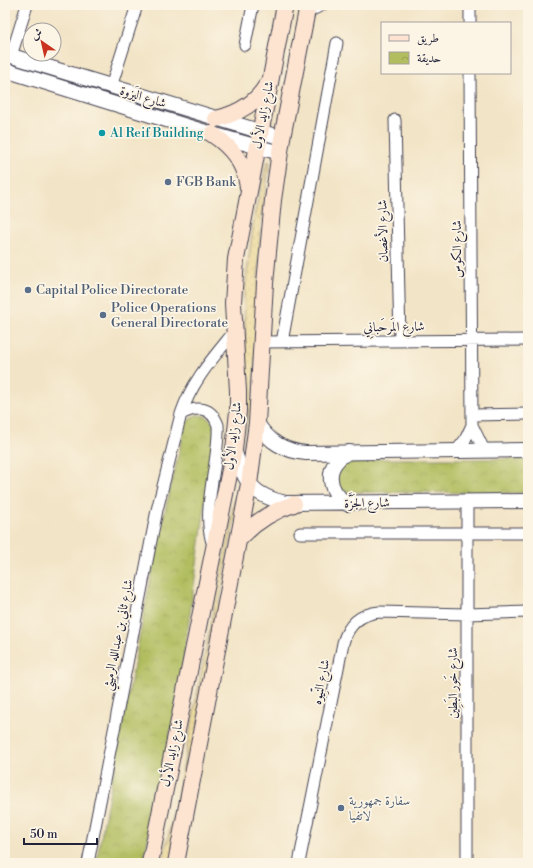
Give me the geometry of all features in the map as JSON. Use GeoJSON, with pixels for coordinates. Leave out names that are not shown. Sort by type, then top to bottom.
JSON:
{"type":"FeatureCollection","features":[{"type":"Feature","properties":{"kind":"main road","name":"شارع زايد الأول"},"geometry":{"type":"LineString","coordinates":[[150,863],[234,450],[238,411],[233,303],[236,259],[284,5]]}},
{"type":"Feature","properties":{"kind":"main road","name":"شارع زايد الأول"},"geometry":{"type":"LineString","coordinates":[[176,863],[249,484],[257,423],[268,247],[281,146],[307,9]]}},
{"type":"Feature","properties":{"kind":"main road"},"geometry":{"type":"LineString","coordinates":[[249,193],[246,178],[237,158],[214,127],[249,104],[261,92],[270,78]]}},
{"type":"Feature","properties":{"kind":"main road"},"geometry":{"type":"LineString","coordinates":[[239,539],[262,519],[278,510],[294,504]]}},
{"type":"Feature","properties":{"kind":"street"},"geometry":{"type":"LineString","coordinates":[[8,55],[27,5]]}},
{"type":"Feature","properties":{"kind":"street"},"geometry":{"type":"LineString","coordinates":[[111,87],[137,5]]}},
{"type":"Feature","properties":{"kind":"street"},"geometry":{"type":"LineString","coordinates":[[245,44],[252,5]]}},
{"type":"Feature","properties":{"kind":"street"},"geometry":{"type":"LineString","coordinates":[[307,9],[322,5]]}},
{"type":"Feature","properties":{"kind":"street"},"geometry":{"type":"LineString","coordinates":[[470,5],[470,22]]}},
{"type":"Feature","properties":{"kind":"street"},"geometry":{"type":"LineString","coordinates":[[282,342],[337,43]]}},
{"type":"Feature","properties":{"kind":"street","name":"شارع اليَزوة"},"geometry":{"type":"LineString","coordinates":[[8,55],[111,87],[214,127]]}},
{"type":"Feature","properties":{"kind":"street","name":"شارع اليَزوة"},"geometry":{"type":"LineString","coordinates":[[5,70],[281,146]]}},
{"type":"Feature","properties":{"kind":"street","name":"شارع الكوس"},"geometry":{"type":"LineString","coordinates":[[457,450],[465,440],[472,420],[470,74]]}},
{"type":"Feature","properties":{"kind":"street","name":"شارع الأغصان"},"geometry":{"type":"LineString","coordinates":[[395,120],[400,341]]}},
{"type":"Feature","properties":{"kind":"street","name":"شارع ثاني بن عبدالله الرميثي"},"geometry":{"type":"LineString","coordinates":[[88,863],[156,518],[181,414],[194,385],[234,332]]}},
{"type":"Feature","properties":{"kind":"street","name":"شارع المَرحَبانِي"},"geometry":{"type":"LineString","coordinates":[[261,342],[528,340]]}},
{"type":"Feature","properties":{"kind":"street"},"geometry":{"type":"LineString","coordinates":[[181,414],[192,409],[202,409],[214,416],[218,425],[208,517],[210,534],[214,546]]}},
{"type":"Feature","properties":{"kind":"street"},"geometry":{"type":"LineString","coordinates":[[472,420],[528,414]]}},
{"type":"Feature","properties":{"kind":"street","name":"شارع الكوس"},"geometry":{"type":"LineString","coordinates":[[472,420],[484,450]]}},
{"type":"Feature","properties":{"kind":"street"},"geometry":{"type":"LineString","coordinates":[[257,423],[266,436],[272,441],[288,450],[306,453],[528,450]]}},
{"type":"Feature","properties":{"kind":"street","name":"شارع الجَزَّة"},"geometry":{"type":"LineString","coordinates":[[234,450],[240,468],[249,484],[270,499],[282,502],[294,504],[347,504],[528,501]]}},
{"type":"Feature","properties":{"kind":"street"},"geometry":{"type":"LineString","coordinates":[[347,504],[334,492],[331,480],[332,469],[335,464],[343,455],[349,452]]}},
{"type":"Feature","properties":{"kind":"street","name":"شارع خَور البَطِين"},"geometry":{"type":"LineString","coordinates":[[467,502],[468,863]]}},
{"type":"Feature","properties":{"kind":"street"},"geometry":{"type":"LineString","coordinates":[[300,533],[528,532]]}},
{"type":"Feature","properties":{"kind":"street","name":"شارع النِّيوه"},"geometry":{"type":"LineString","coordinates":[[299,863],[343,643],[347,631],[356,621],[373,612],[467,614],[528,612]]}},
{"type":"Feature","properties":{"kind":"sand"},"geometry":{"type":"Polygon","coordinates":[[[267,162],[270,162],[261,217],[252,420],[173,863],[162,863],[176,804],[242,462],[248,420],[244,296],[255,212],[267,162]]]}},
{"type":"Feature","properties":{"kind":"green space"},"geometry":{"type":"Polygon","coordinates":[[[195,415],[208,418],[216,429],[179,691],[143,863],[96,863],[158,540],[186,423],[195,415]]]}},
{"type":"Feature","properties":{"kind":"green space"},"geometry":{"type":"Polygon","coordinates":[[[349,459],[528,459],[528,493],[347,492],[339,488],[335,470],[349,459]]]}},
{"type":"Feature","properties":{"kind":"place","name":"Al Reif Building"},"geometry":{"type":"Point","coordinates":[102,133]}},
{"type":"Feature","properties":{"kind":"place","name":"FGB Bank"},"geometry":{"type":"Point","coordinates":[168,182]}},
{"type":"Feature","properties":{"kind":"place","name":"Capital Police Directorate"},"geometry":{"type":"Point","coordinates":[28,290]}},
{"type":"Feature","properties":{"kind":"place","name":"Police Operations General Directorate"},"geometry":{"type":"Point","coordinates":[103,315]}},
{"type":"Feature","properties":{"kind":"place","name":"سفارة جمهورية لاتفيا"},"geometry":{"type":"Point","coordinates":[341,808]}}]}
